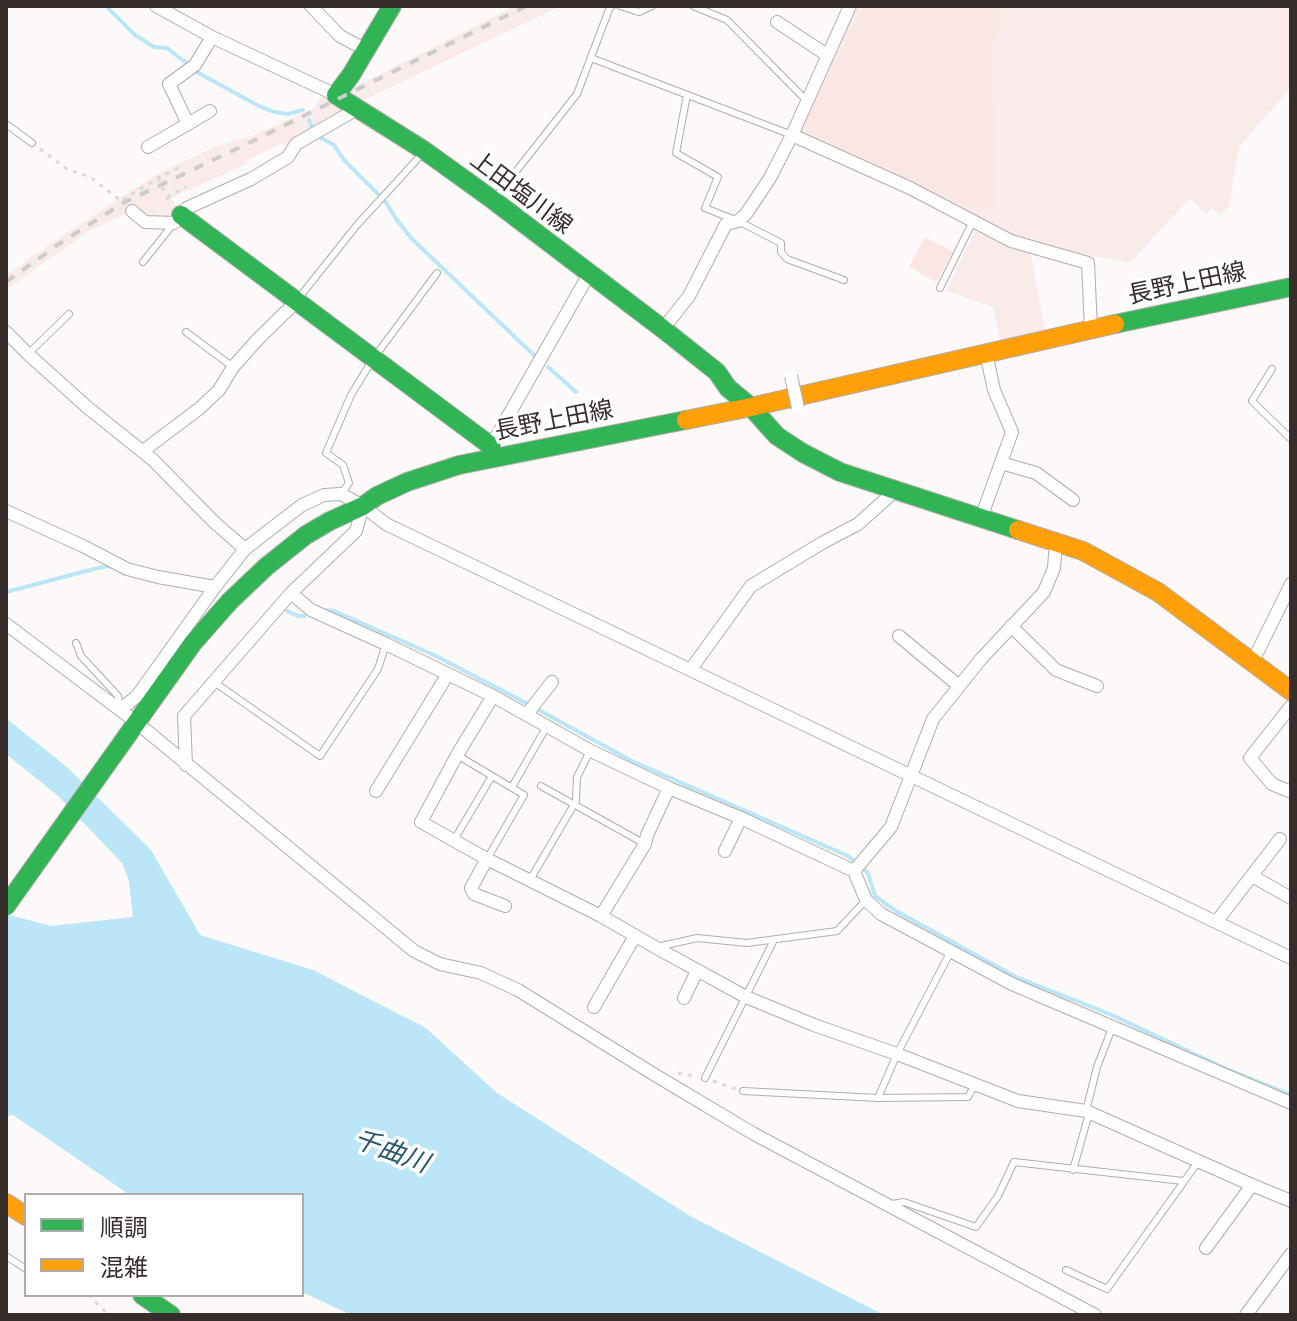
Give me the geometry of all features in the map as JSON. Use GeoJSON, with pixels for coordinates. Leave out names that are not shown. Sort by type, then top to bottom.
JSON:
{"type":"FeatureCollection","features":[{"type":"Feature","properties":{"kind":"main road"},"geometry":{"type":"LineString","coordinates":[[336,95],[392,6]]}},
{"type":"Feature","properties":{"kind":"main road","name":"上田塩川線"},"geometry":{"type":"LineString","coordinates":[[336,95],[425,151],[663,329],[717,372],[728,388],[751,407],[777,436],[803,453],[840,472],[1056,542],[1107,563],[1158,592],[1291,691]]}},
{"type":"Feature","properties":{"kind":"main road"},"geometry":{"type":"LineString","coordinates":[[178,219],[296,302],[493,451]]}},
{"type":"Feature","properties":{"kind":"main road","name":"長野上田線"},"geometry":{"type":"LineString","coordinates":[[6,906],[193,643],[230,601],[298,541],[377,496],[493,451],[751,407],[1291,287]]}},
{"type":"Feature","properties":{"kind":"main road"},"geometry":{"type":"LineString","coordinates":[[145,1297],[171,1315]]}},
{"type":"Feature","properties":{"kind":"street"},"geometry":{"type":"LineString","coordinates":[[156,6],[174,10],[212,37],[336,95]]}},
{"type":"Feature","properties":{"kind":"street"},"geometry":{"type":"LineString","coordinates":[[311,6],[340,36],[366,50]]}},
{"type":"Feature","properties":{"kind":"street"},"geometry":{"type":"LineString","coordinates":[[663,329],[689,296],[726,224],[738,221],[746,214],[770,178],[850,6]]}},
{"type":"Feature","properties":{"kind":"street"},"geometry":{"type":"LineString","coordinates":[[777,22],[827,55]]}},
{"type":"Feature","properties":{"kind":"street"},"geometry":{"type":"LineString","coordinates":[[188,124],[169,84],[195,65],[212,37]]}},
{"type":"Feature","properties":{"kind":"street"},"geometry":{"type":"LineString","coordinates":[[132,211],[145,222],[178,219],[187,208],[251,179],[288,157],[296,144],[357,109]]}},
{"type":"Feature","properties":{"kind":"street"},"geometry":{"type":"LineString","coordinates":[[148,147],[210,111]]}},
{"type":"Feature","properties":{"kind":"street"},"geometry":{"type":"LineString","coordinates":[[792,135],[910,188],[1011,241],[1088,263],[1091,329]]}},
{"type":"Feature","properties":{"kind":"street"},"geometry":{"type":"LineString","coordinates":[[493,451],[589,274]]}},
{"type":"Feature","properties":{"kind":"street"},"geometry":{"type":"LineString","coordinates":[[143,451],[219,390],[233,367],[296,302]]}},
{"type":"Feature","properties":{"kind":"street"},"geometry":{"type":"LineString","coordinates":[[6,332],[87,407],[143,451],[245,549]]}},
{"type":"Feature","properties":{"kind":"street"},"geometry":{"type":"LineString","coordinates":[[981,518],[1012,432],[994,390],[986,353]]}},
{"type":"Feature","properties":{"kind":"street"},"geometry":{"type":"LineString","coordinates":[[791,376],[798,408]]}},
{"type":"Feature","properties":{"kind":"street"},"geometry":{"type":"LineString","coordinates":[[1001,463],[1036,473],[1073,500]]}},
{"type":"Feature","properties":{"kind":"street"},"geometry":{"type":"LineString","coordinates":[[691,669],[751,586],[858,524],[896,490]]}},
{"type":"Feature","properties":{"kind":"street"},"geometry":{"type":"LineString","coordinates":[[120,710],[137,696],[245,549],[302,505],[324,495],[341,494],[386,524],[1291,958]]}},
{"type":"Feature","properties":{"kind":"street"},"geometry":{"type":"LineString","coordinates":[[186,765],[184,716],[291,593],[356,531],[363,506]]}},
{"type":"Feature","properties":{"kind":"street"},"geometry":{"type":"LineString","coordinates":[[6,511],[127,569],[215,587]]}},
{"type":"Feature","properties":{"kind":"street"},"geometry":{"type":"LineString","coordinates":[[854,871],[891,827],[933,719],[981,659],[1044,592],[1054,568],[1056,542]]}},
{"type":"Feature","properties":{"kind":"street"},"geometry":{"type":"LineString","coordinates":[[1252,663],[1291,584]]}},
{"type":"Feature","properties":{"kind":"street"},"geometry":{"type":"LineString","coordinates":[[291,593],[311,610],[493,696],[591,751],[854,871],[866,900],[881,914],[1012,984],[1291,1103]]}},
{"type":"Feature","properties":{"kind":"street"},"geometry":{"type":"LineString","coordinates":[[6,624],[120,710],[133,727],[186,765],[414,951],[440,964],[481,973],[518,990],[754,1134],[1095,1315]]}},
{"type":"Feature","properties":{"kind":"street"},"geometry":{"type":"LineString","coordinates":[[1011,626],[1056,670],[1097,686]]}},
{"type":"Feature","properties":{"kind":"street"},"geometry":{"type":"LineString","coordinates":[[899,636],[959,686]]}},
{"type":"Feature","properties":{"kind":"street"},"geometry":{"type":"LineString","coordinates":[[376,791],[448,674]]}},
{"type":"Feature","properties":{"kind":"street"},"geometry":{"type":"LineString","coordinates":[[527,714],[552,682]]}},
{"type":"Feature","properties":{"kind":"street"},"geometry":{"type":"LineString","coordinates":[[493,696],[421,822],[601,916],[746,997],[1018,1101],[1086,1111],[1291,1201]]}},
{"type":"Feature","properties":{"kind":"street"},"geometry":{"type":"LineString","coordinates":[[1291,706],[1250,758],[1272,784],[1291,792]]}},
{"type":"Feature","properties":{"kind":"street"},"geometry":{"type":"LineString","coordinates":[[601,916],[645,844],[669,788]]}},
{"type":"Feature","properties":{"kind":"street"},"geometry":{"type":"LineString","coordinates":[[725,851],[741,818]]}},
{"type":"Feature","properties":{"kind":"street"},"geometry":{"type":"LineString","coordinates":[[1217,921],[1280,839]]}},
{"type":"Feature","properties":{"kind":"street"},"geometry":{"type":"LineString","coordinates":[[487,859],[471,888],[474,894],[505,906]]}},
{"type":"Feature","properties":{"kind":"street"},"geometry":{"type":"LineString","coordinates":[[1252,876],[1291,898]]}},
{"type":"Feature","properties":{"kind":"street"},"geometry":{"type":"LineString","coordinates":[[594,1007],[635,936]]}},
{"type":"Feature","properties":{"kind":"street"},"geometry":{"type":"LineString","coordinates":[[684,998],[697,971]]}},
{"type":"Feature","properties":{"kind":"street"},"geometry":{"type":"LineString","coordinates":[[1206,1248],[1252,1185]]}},
{"type":"Feature","properties":{"kind":"street"},"geometry":{"type":"LineString","coordinates":[[1246,1315],[1291,1254]]}},
{"type":"Feature","properties":{"kind":"lane"},"geometry":{"type":"LineString","coordinates":[[493,200],[577,94],[612,6]]}},
{"type":"Feature","properties":{"kind":"lane"},"geometry":{"type":"LineString","coordinates":[[620,6],[639,12],[652,6]]}},
{"type":"Feature","properties":{"kind":"lane"},"geometry":{"type":"LineString","coordinates":[[693,6],[727,20],[807,101]]}},
{"type":"Feature","properties":{"kind":"lane"},"geometry":{"type":"LineString","coordinates":[[591,58],[792,135]]}},
{"type":"Feature","properties":{"kind":"lane"},"geometry":{"type":"LineString","coordinates":[[687,95],[676,153],[718,177],[705,208],[781,243],[781,252],[787,259],[844,280]]}},
{"type":"Feature","properties":{"kind":"lane"},"geometry":{"type":"LineString","coordinates":[[6,124],[32,143]]}},
{"type":"Feature","properties":{"kind":"lane"},"geometry":{"type":"LineString","coordinates":[[296,302],[357,225],[425,151]]}},
{"type":"Feature","properties":{"kind":"lane"},"geometry":{"type":"LineString","coordinates":[[143,262],[178,219]]}},
{"type":"Feature","properties":{"kind":"lane"},"geometry":{"type":"LineString","coordinates":[[940,288],[973,221]]}},
{"type":"Feature","properties":{"kind":"lane"},"geometry":{"type":"LineString","coordinates":[[341,494],[349,483],[343,465],[326,453],[351,395],[373,359],[437,273]]}},
{"type":"Feature","properties":{"kind":"lane"},"geometry":{"type":"LineString","coordinates":[[28,354],[69,314]]}},
{"type":"Feature","properties":{"kind":"lane"},"geometry":{"type":"LineString","coordinates":[[186,332],[233,367]]}},
{"type":"Feature","properties":{"kind":"lane"},"geometry":{"type":"LineString","coordinates":[[1272,369],[1252,401],[1291,439]]}},
{"type":"Feature","properties":{"kind":"lane"},"geometry":{"type":"LineString","coordinates":[[76,643],[81,656],[118,696],[120,710]]}},
{"type":"Feature","properties":{"kind":"lane"},"geometry":{"type":"LineString","coordinates":[[214,682],[320,756],[378,669],[386,644]]}},
{"type":"Feature","properties":{"kind":"lane"},"geometry":{"type":"LineString","coordinates":[[512,787],[547,726]]}},
{"type":"Feature","properties":{"kind":"lane"},"geometry":{"type":"LineString","coordinates":[[530,880],[576,801],[577,777],[591,751]]}},
{"type":"Feature","properties":{"kind":"lane"},"geometry":{"type":"LineString","coordinates":[[457,755],[524,795],[487,859]]}},
{"type":"Feature","properties":{"kind":"lane"},"geometry":{"type":"LineString","coordinates":[[454,840],[492,776]]}},
{"type":"Feature","properties":{"kind":"lane"},"geometry":{"type":"LineString","coordinates":[[541,786],[645,844]]}},
{"type":"Feature","properties":{"kind":"lane"},"geometry":{"type":"LineString","coordinates":[[655,947],[697,938],[747,943],[837,931],[866,900]]}},
{"type":"Feature","properties":{"kind":"lane"},"geometry":{"type":"LineString","coordinates":[[705,1078],[774,940]]}},
{"type":"Feature","properties":{"kind":"lane"},"geometry":{"type":"LineString","coordinates":[[878,1098],[897,1054],[951,951]]}},
{"type":"Feature","properties":{"kind":"lane"},"geometry":{"type":"LineString","coordinates":[[1073,1170],[1088,1117],[1086,1111],[1097,1067],[1112,1027]]}},
{"type":"Feature","properties":{"kind":"lane"},"geometry":{"type":"LineString","coordinates":[[743,1091],[878,1098],[968,1097],[975,1085]]}},
{"type":"Feature","properties":{"kind":"lane"},"geometry":{"type":"LineString","coordinates":[[1066,1270],[1107,1289],[1199,1161]]}},
{"type":"Feature","properties":{"kind":"lane"},"geometry":{"type":"LineString","coordinates":[[888,1204],[904,1202],[976,1227],[998,1196],[1014,1162],[1183,1181]]}},
{"type":"Feature","properties":{"kind":"lane"},"geometry":{"type":"LineString","coordinates":[[6,1256],[24,1268]]}},
{"type":"Feature","properties":{"kind":"path"},"geometry":{"type":"LineString","coordinates":[[32,143],[67,169],[90,177],[120,200],[178,168]]}},
{"type":"Feature","properties":{"kind":"path"},"geometry":{"type":"LineString","coordinates":[[158,178],[178,219]]}},
{"type":"Feature","properties":{"kind":"path"},"geometry":{"type":"LineString","coordinates":[[167,197],[186,187]]}},
{"type":"Feature","properties":{"kind":"path"},"geometry":{"type":"LineString","coordinates":[[90,1297],[109,1315]]}},
{"type":"Feature","properties":{"kind":"shaded area"},"geometry":{"type":"Polygon","coordinates":[[[515,6],[561,6],[330,116],[284,146],[282,143],[245,161],[246,164],[171,198],[176,207],[171,220],[145,220],[132,211],[89,231],[6,290],[6,275],[155,175],[217,146],[252,136],[314,108],[323,94],[333,98],[515,6]]]}},
{"type":"Feature","properties":{"kind":"shaded area"},"geometry":{"type":"Polygon","coordinates":[[[857,6],[1287,6],[1291,9],[1291,87],[1239,147],[1229,206],[1220,215],[1212,208],[1206,214],[1190,198],[1131,262],[1075,253],[1012,237],[797,133],[857,6]]]}},
{"type":"Feature","properties":{"kind":"shaded area"},"geometry":{"type":"Polygon","coordinates":[[[864,6],[999,6],[1001,27],[992,45],[994,207],[978,211],[812,134],[805,122],[864,6]]]}},
{"type":"Feature","properties":{"kind":"shaded area"},"geometry":{"type":"Polygon","coordinates":[[[975,231],[1008,247],[1030,252],[1045,330],[1000,340],[993,307],[946,291],[975,231]]]}},
{"type":"Feature","properties":{"kind":"shaded area"},"geometry":{"type":"Polygon","coordinates":[[[925,237],[953,252],[936,282],[909,267],[925,237]]]}},
{"type":"Feature","properties":{"kind":"water","name":"千曲川"},"geometry":{"type":"Polygon","coordinates":[[[6,718],[68,768],[151,850],[200,935],[313,970],[426,1028],[497,1093],[690,1216],[884,1315],[349,1315],[304,1293],[304,1193],[127,1193],[13,1115],[6,1116],[6,914],[51,926],[133,917],[129,881],[122,863],[57,795],[6,754],[6,718]]]}},
{"type":"Feature","properties":{"kind":"waterway"},"geometry":{"type":"LineString","coordinates":[[106,6],[135,35],[154,47],[167,48],[185,62]]}},
{"type":"Feature","properties":{"kind":"waterway"},"geometry":{"type":"LineString","coordinates":[[195,71],[274,112],[288,114],[303,110]]}},
{"type":"Feature","properties":{"kind":"waterway"},"geometry":{"type":"LineString","coordinates":[[309,120],[312,127]]}},
{"type":"Feature","properties":{"kind":"waterway"},"geometry":{"type":"LineString","coordinates":[[321,138],[334,145],[344,160],[379,195]]}},
{"type":"Feature","properties":{"kind":"waterway"},"geometry":{"type":"LineString","coordinates":[[385,201],[412,239],[538,359]]}},
{"type":"Feature","properties":{"kind":"waterway"},"geometry":{"type":"LineString","coordinates":[[548,367],[576,392]]}},
{"type":"Feature","properties":{"kind":"waterway"},"geometry":{"type":"LineString","coordinates":[[6,592],[112,567]]}},
{"type":"Feature","properties":{"kind":"waterway"},"geometry":{"type":"LineString","coordinates":[[323,610],[334,611],[434,655],[632,761],[848,856],[868,873],[875,896],[896,911],[1016,977],[1112,1015],[1224,1068],[1291,1095]]}},
{"type":"Feature","properties":{"kind":"waterway"},"geometry":{"type":"LineString","coordinates":[[287,611],[305,616]]}},
{"type":"Feature","properties":{"kind":"railway"},"geometry":{"type":"LineString","coordinates":[[6,282],[123,203],[526,6]]}},
{"type":"Feature","properties":{"kind":"traffic: fast"},"geometry":{"type":"LineString","coordinates":[[392,6],[336,95],[425,151],[663,329],[717,372],[728,388],[751,407],[777,436],[803,453],[840,472],[1018,530]]}},
{"type":"Feature","properties":{"kind":"traffic: fast"},"geometry":{"type":"LineString","coordinates":[[181,215],[491,446]]}},
{"type":"Feature","properties":{"kind":"traffic: fast"},"geometry":{"type":"LineString","coordinates":[[1115,324],[1291,287]]}},
{"type":"Feature","properties":{"kind":"traffic: fast"},"geometry":{"type":"LineString","coordinates":[[6,906],[193,643],[230,601],[306,535],[407,482],[459,465],[686,420]]}},
{"type":"Feature","properties":{"kind":"traffic: fast"},"geometry":{"type":"LineString","coordinates":[[145,1297],[171,1315]]}},
{"type":"Feature","properties":{"kind":"traffic: slow"},"geometry":{"type":"LineString","coordinates":[[686,420],[1115,324]]}},
{"type":"Feature","properties":{"kind":"traffic: slow"},"geometry":{"type":"LineString","coordinates":[[1018,530],[1083,551],[1158,592],[1291,691]]}},
{"type":"Feature","properties":{"kind":"traffic: slow"},"geometry":{"type":"LineString","coordinates":[[6,1203],[24,1215]]}}]}
